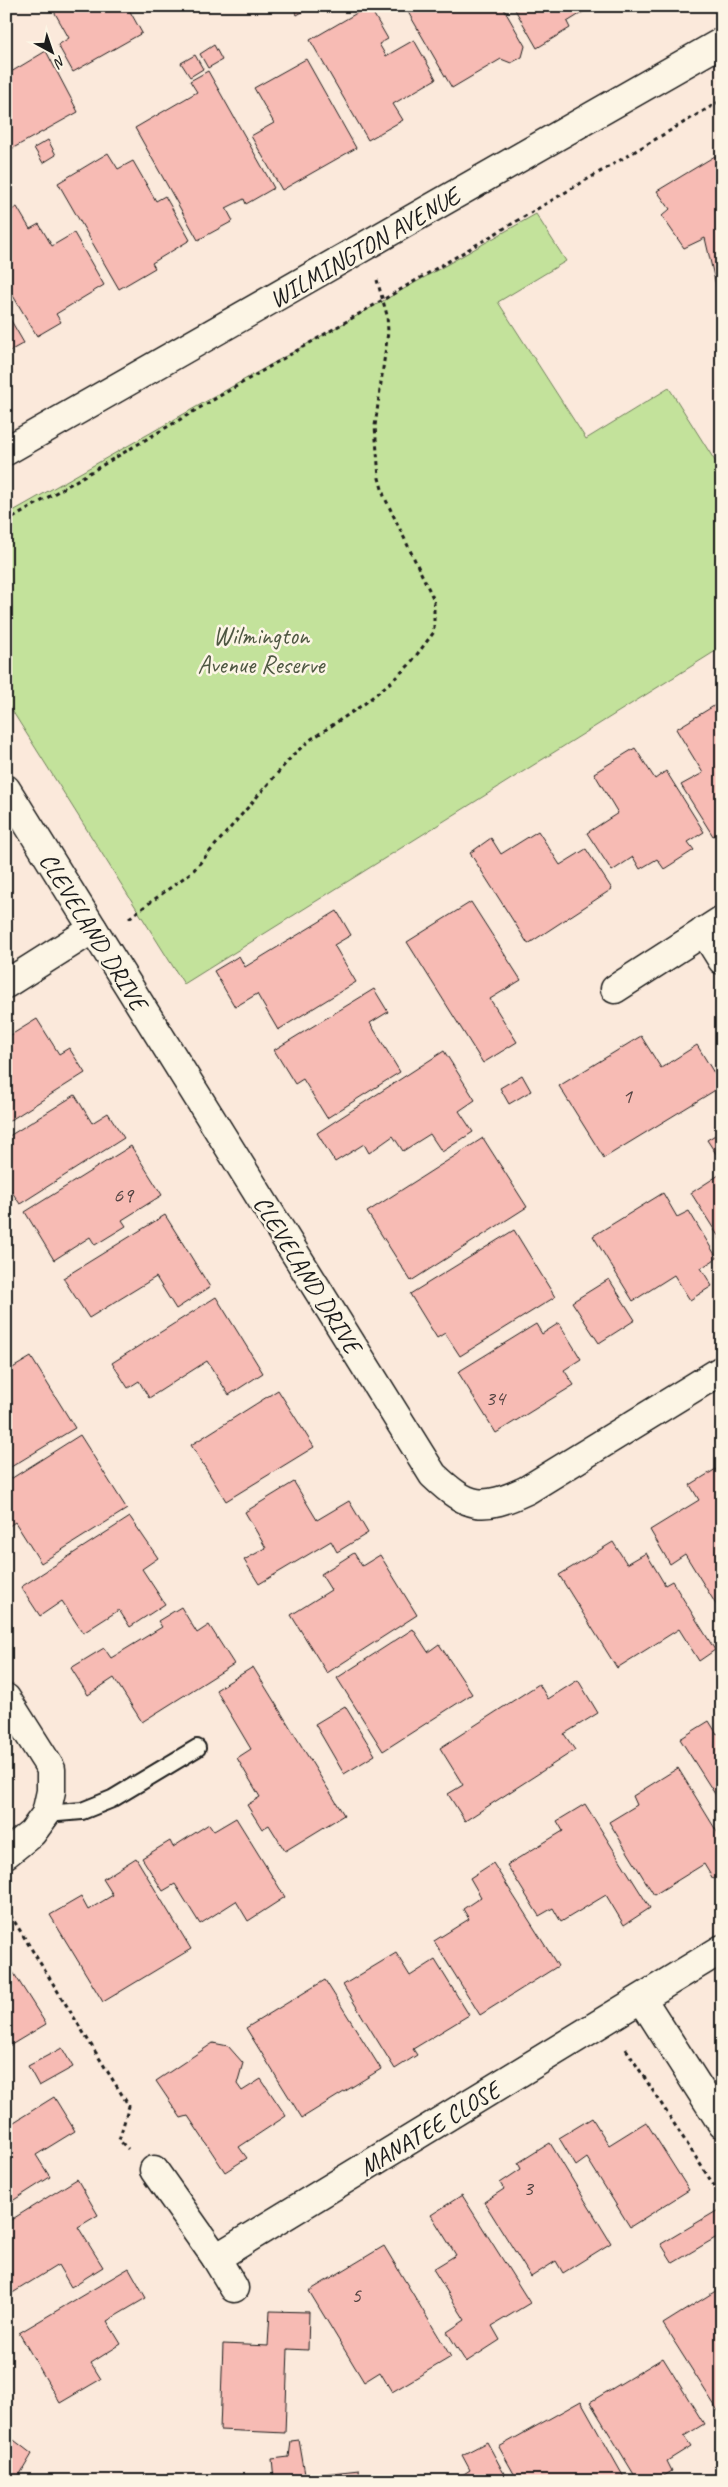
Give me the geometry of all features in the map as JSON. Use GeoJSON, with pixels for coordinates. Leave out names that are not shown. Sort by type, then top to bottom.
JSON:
{"type":"FeatureCollection","features":[{"type":"Feature","properties":{"kind":"street","name":"WILMINGTON AVENUE"},"geometry":{"type":"LineString","coordinates":[[6,451],[722,42]]}},
{"type":"Feature","properties":{"kind":"street","name":"CLEVELAND DRIVE"},"geometry":{"type":"LineString","coordinates":[[6,789],[433,1475],[451,1492],[480,1504],[491,1504],[506,1500],[527,1490],[722,1370]]}},
{"type":"Feature","properties":{"kind":"street"},"geometry":{"type":"LineString","coordinates":[[615,989],[713,926],[722,960]]}},
{"type":"Feature","properties":{"kind":"street"},"geometry":{"type":"LineString","coordinates":[[6,984],[97,934]]}},
{"type":"Feature","properties":{"kind":"street"},"geometry":{"type":"LineString","coordinates":[[6,1698],[51,1769],[51,1791],[46,1814],[32,1832],[6,1854]]}},
{"type":"Feature","properties":{"kind":"street","name":"MANATEE CLOSE"},"geometry":{"type":"LineString","coordinates":[[216,2258],[722,1949]]}},
{"type":"Feature","properties":{"kind":"street"},"geometry":{"type":"LineString","coordinates":[[642,1999],[722,2124]]}},
{"type":"Feature","properties":{"kind":"street"},"geometry":{"type":"LineString","coordinates":[[154,2170],[216,2258],[234,2288]]}},
{"type":"Feature","properties":{"kind":"lane"},"geometry":{"type":"LineString","coordinates":[[46,1814],[82,1810],[112,1799],[197,1748]]}},
{"type":"Feature","properties":{"kind":"path"},"geometry":{"type":"LineString","coordinates":[[6,522],[722,100]]}},
{"type":"Feature","properties":{"kind":"path"},"geometry":{"type":"LineString","coordinates":[[97,934],[193,871],[294,754],[310,740],[364,704],[392,681],[409,665],[434,632],[434,600],[384,496],[379,478],[376,417],[388,332],[383,300],[366,246]]}},
{"type":"Feature","properties":{"kind":"path"},"geometry":{"type":"LineString","coordinates":[[6,1908],[129,2106],[119,2140],[154,2170]]}},
{"type":"Feature","properties":{"kind":"path"},"geometry":{"type":"LineString","coordinates":[[607,2020],[722,2198]]}},
{"type":"Feature","properties":{"kind":"path"},"geometry":{"type":"LineString","coordinates":[[715,2481],[722,2476]]}},
{"type":"Feature","properties":{"kind":"green space","name":"Wilmington Avenue Reserve"},"geometry":{"type":"Polygon","coordinates":[[[536,214],[566,261],[498,302],[586,439],[669,388],[722,472],[722,647],[184,984],[6,701],[6,515],[536,214]]]}},
{"type":"Feature","properties":{"kind":"building"},"geometry":{"type":"Polygon","coordinates":[[[51,6],[127,6],[142,33],[73,72],[58,45],[69,38],[51,6]]]}},
{"type":"Feature","properties":{"kind":"building"},"geometry":{"type":"Polygon","coordinates":[[[292,6],[310,6],[311,7],[297,15],[292,6]]]}},
{"type":"Feature","properties":{"kind":"building"},"geometry":{"type":"Polygon","coordinates":[[[369,6],[388,39],[379,44],[386,56],[414,40],[436,79],[393,104],[403,120],[368,140],[310,40],[369,6]]]}},
{"type":"Feature","properties":{"kind":"building"},"geometry":{"type":"Polygon","coordinates":[[[418,6],[502,6],[525,46],[522,57],[511,63],[501,59],[452,88],[408,12],[418,6]]]}},
{"type":"Feature","properties":{"kind":"building"},"geometry":{"type":"Polygon","coordinates":[[[513,6],[593,6],[567,22],[570,28],[537,48],[513,6]]]}},
{"type":"Feature","properties":{"kind":"building"},"geometry":{"type":"Polygon","coordinates":[[[214,45],[222,60],[208,68],[200,54],[214,45]]]}},
{"type":"Feature","properties":{"kind":"building"},"geometry":{"type":"Polygon","coordinates":[[[46,51],[78,112],[6,152],[6,75],[46,51]]]}},
{"type":"Feature","properties":{"kind":"building"},"geometry":{"type":"Polygon","coordinates":[[[195,55],[203,69],[190,77],[181,63],[195,55]]]}},
{"type":"Feature","properties":{"kind":"building"},"geometry":{"type":"Polygon","coordinates":[[[306,59],[356,148],[282,190],[251,136],[274,123],[254,88],[306,59]]]}},
{"type":"Feature","properties":{"kind":"building"},"geometry":{"type":"Polygon","coordinates":[[[208,71],[274,188],[246,204],[244,199],[226,208],[233,221],[198,240],[135,128],[197,92],[190,81],[208,71]]]}},
{"type":"Feature","properties":{"kind":"building"},"geometry":{"type":"Polygon","coordinates":[[[48,140],[56,155],[43,163],[34,148],[48,140]]]}},
{"type":"Feature","properties":{"kind":"building"},"geometry":{"type":"Polygon","coordinates":[[[108,153],[118,169],[133,161],[156,201],[165,196],[190,240],[152,263],[155,268],[119,289],[58,183],[108,153]]]}},
{"type":"Feature","properties":{"kind":"building"},"geometry":{"type":"Polygon","coordinates":[[[715,156],[722,167],[722,311],[705,238],[684,248],[662,216],[670,209],[657,191],[715,156]]]}},
{"type":"Feature","properties":{"kind":"building"},"geometry":{"type":"Polygon","coordinates":[[[17,207],[30,229],[39,224],[52,246],[74,233],[104,285],[56,314],[61,322],[37,336],[6,284],[6,213],[17,207]]]}},
{"type":"Feature","properties":{"kind":"building"},"geometry":{"type":"Polygon","coordinates":[[[6,312],[24,343],[6,353],[6,312]]]}},
{"type":"Feature","properties":{"kind":"building"},"geometry":{"type":"Polygon","coordinates":[[[722,701],[722,831],[713,836],[681,785],[703,773],[676,729],[722,701]]]}},
{"type":"Feature","properties":{"kind":"building"},"geometry":{"type":"Polygon","coordinates":[[[635,748],[655,779],[666,771],[704,832],[688,842],[694,850],[664,869],[657,859],[640,869],[633,857],[612,871],[587,833],[618,813],[594,773],[635,748]]]}},
{"type":"Feature","properties":{"kind":"building"},"geometry":{"type":"Polygon","coordinates":[[[538,831],[560,865],[586,849],[612,889],[528,944],[470,853],[491,838],[501,854],[538,831]]]}},
{"type":"Feature","properties":{"kind":"building"},"geometry":{"type":"Polygon","coordinates":[[[471,902],[521,980],[490,999],[517,1042],[483,1063],[407,942],[471,902]]]}},
{"type":"Feature","properties":{"kind":"building"},"geometry":{"type":"Polygon","coordinates":[[[337,911],[351,935],[334,945],[356,982],[278,1030],[257,994],[235,1007],[214,971],[239,956],[245,967],[337,911]]]}},
{"type":"Feature","properties":{"kind":"building"},"geometry":{"type":"Polygon","coordinates":[[[374,989],[388,1012],[370,1023],[400,1072],[327,1118],[303,1079],[295,1084],[274,1050],[374,989]]]}},
{"type":"Feature","properties":{"kind":"building"},"geometry":{"type":"Polygon","coordinates":[[[37,1019],[59,1054],[69,1048],[85,1073],[6,1123],[6,1038],[37,1019]]]}},
{"type":"Feature","properties":{"kind":"building"},"geometry":{"type":"Polygon","coordinates":[[[641,1036],[661,1068],[697,1045],[722,1086],[604,1158],[559,1086],[641,1036]]]}},
{"type":"Feature","properties":{"kind":"building"},"geometry":{"type":"Polygon","coordinates":[[[444,1051],[475,1100],[459,1111],[473,1132],[442,1152],[430,1134],[403,1151],[393,1136],[369,1153],[364,1144],[335,1162],[317,1133],[444,1051]]]}},
{"type":"Feature","properties":{"kind":"building"},"geometry":{"type":"Polygon","coordinates":[[[522,1075],[531,1091],[509,1104],[500,1088],[522,1075]]]}},
{"type":"Feature","properties":{"kind":"building"},"geometry":{"type":"Polygon","coordinates":[[[75,1095],[92,1123],[108,1113],[124,1138],[20,1204],[6,1183],[6,1138],[75,1095]]]}},
{"type":"Feature","properties":{"kind":"building"},"geometry":{"type":"Polygon","coordinates":[[[722,1131],[722,1163],[707,1140],[722,1131]]]}},
{"type":"Feature","properties":{"kind":"building"},"geometry":{"type":"Polygon","coordinates":[[[483,1138],[527,1207],[411,1281],[367,1212],[483,1138]]]}},
{"type":"Feature","properties":{"kind":"building"},"geometry":{"type":"Polygon","coordinates":[[[131,1146],[162,1195],[122,1220],[126,1226],[95,1245],[90,1237],[54,1260],[25,1212],[131,1146]]]}},
{"type":"Feature","properties":{"kind":"building"},"geometry":{"type":"Polygon","coordinates":[[[722,1173],[722,1242],[691,1193],[722,1173]]]}},
{"type":"Feature","properties":{"kind":"building"},"geometry":{"type":"Polygon","coordinates":[[[663,1193],[677,1217],[689,1211],[717,1258],[701,1268],[712,1286],[690,1300],[674,1275],[633,1301],[593,1236],[663,1193]]]}},
{"type":"Feature","properties":{"kind":"building"},"geometry":{"type":"Polygon","coordinates":[[[165,1215],[210,1287],[176,1309],[156,1277],[89,1318],[63,1278],[165,1215]]]}},
{"type":"Feature","properties":{"kind":"building"},"geometry":{"type":"Polygon","coordinates":[[[514,1230],[555,1297],[460,1356],[445,1333],[437,1338],[410,1294],[514,1230]]]}},
{"type":"Feature","properties":{"kind":"building"},"geometry":{"type":"Polygon","coordinates":[[[609,1279],[635,1320],[599,1343],[572,1302],[609,1279]]]}},
{"type":"Feature","properties":{"kind":"building"},"geometry":{"type":"Polygon","coordinates":[[[216,1297],[263,1373],[229,1395],[207,1361],[149,1398],[139,1381],[128,1388],[112,1363],[216,1297]]]}},
{"type":"Feature","properties":{"kind":"building"},"geometry":{"type":"Polygon","coordinates":[[[559,1323],[581,1359],[564,1370],[574,1385],[496,1433],[458,1372],[536,1324],[542,1334],[559,1323]]]}},
{"type":"Feature","properties":{"kind":"building"},"geometry":{"type":"Polygon","coordinates":[[[6,1339],[11,1347],[6,1350],[6,1339]]]}},
{"type":"Feature","properties":{"kind":"building"},"geometry":{"type":"Polygon","coordinates":[[[31,1357],[75,1428],[6,1470],[6,1372],[31,1357]]]}},
{"type":"Feature","properties":{"kind":"building"},"geometry":{"type":"Polygon","coordinates":[[[278,1390],[314,1447],[226,1501],[191,1445],[278,1390]]]}},
{"type":"Feature","properties":{"kind":"building"},"geometry":{"type":"Polygon","coordinates":[[[80,1435],[127,1509],[41,1563],[15,1522],[6,1528],[6,1482],[80,1435]]]}},
{"type":"Feature","properties":{"kind":"building"},"geometry":{"type":"Polygon","coordinates":[[[716,1469],[722,1478],[722,1604],[717,1606],[685,1554],[670,1564],[650,1530],[699,1500],[690,1485],[716,1469]]]}},
{"type":"Feature","properties":{"kind":"building"},"geometry":{"type":"Polygon","coordinates":[[[294,1482],[317,1520],[349,1501],[368,1533],[337,1552],[331,1541],[259,1584],[244,1560],[266,1548],[245,1512],[294,1482]]]}},
{"type":"Feature","properties":{"kind":"building"},"geometry":{"type":"Polygon","coordinates":[[[130,1517],[158,1558],[142,1569],[165,1604],[130,1627],[119,1610],[83,1633],[62,1601],[40,1616],[21,1587],[130,1517]]]}},
{"type":"Feature","properties":{"kind":"building"},"geometry":{"type":"Polygon","coordinates":[[[613,1542],[627,1564],[646,1553],[665,1585],[672,1581],[715,1650],[699,1661],[679,1629],[617,1668],[559,1575],[613,1542]]]}},
{"type":"Feature","properties":{"kind":"building"},"geometry":{"type":"Polygon","coordinates":[[[354,1553],[362,1566],[380,1555],[417,1615],[327,1673],[291,1615],[331,1590],[321,1574],[354,1553]]]}},
{"type":"Feature","properties":{"kind":"building"},"geometry":{"type":"Polygon","coordinates":[[[181,1607],[197,1633],[209,1625],[234,1664],[142,1722],[114,1678],[88,1695],[71,1668],[104,1648],[111,1658],[162,1627],[158,1621],[181,1607]]]}},
{"type":"Feature","properties":{"kind":"building"},"geometry":{"type":"Polygon","coordinates":[[[413,1629],[428,1652],[439,1644],[472,1694],[383,1751],[337,1678],[413,1629]]]}},
{"type":"Feature","properties":{"kind":"building"},"geometry":{"type":"Polygon","coordinates":[[[253,1667],[344,1815],[285,1851],[269,1825],[262,1829],[247,1805],[260,1797],[237,1758],[251,1749],[216,1690],[253,1667]]]}},
{"type":"Feature","properties":{"kind":"building"},"geometry":{"type":"Polygon","coordinates":[[[578,1680],[598,1713],[564,1734],[575,1750],[465,1821],[448,1794],[463,1785],[440,1748],[539,1684],[548,1699],[578,1680]]]}},
{"type":"Feature","properties":{"kind":"building"},"geometry":{"type":"Polygon","coordinates":[[[345,1706],[375,1755],[344,1774],[315,1724],[345,1706]]]}},
{"type":"Feature","properties":{"kind":"building"},"geometry":{"type":"Polygon","coordinates":[[[709,1721],[717,1734],[722,1731],[722,1805],[680,1739],[709,1721]]]}},
{"type":"Feature","properties":{"kind":"building"},"geometry":{"type":"Polygon","coordinates":[[[678,1768],[722,1840],[722,1874],[713,1879],[704,1864],[654,1895],[609,1822],[637,1805],[633,1796],[678,1768]]]}},
{"type":"Feature","properties":{"kind":"building"},"geometry":{"type":"Polygon","coordinates":[[[585,1804],[650,1908],[624,1925],[606,1895],[561,1922],[553,1908],[539,1916],[507,1865],[563,1831],[557,1821],[585,1804]]]}},
{"type":"Feature","properties":{"kind":"building"},"geometry":{"type":"Polygon","coordinates":[[[236,1818],[285,1897],[248,1921],[236,1901],[200,1924],[175,1884],[163,1891],[142,1858],[170,1841],[173,1847],[209,1824],[214,1831],[236,1818]]]}},
{"type":"Feature","properties":{"kind":"building"},"geometry":{"type":"Polygon","coordinates":[[[136,1858],[191,1949],[103,2002],[50,1915],[81,1897],[88,1910],[113,1895],[103,1879],[136,1858]]]}},
{"type":"Feature","properties":{"kind":"building"},"geometry":{"type":"Polygon","coordinates":[[[493,1863],[558,1966],[480,2015],[434,1941],[469,1919],[463,1909],[481,1897],[470,1878],[493,1863]]]}},
{"type":"Feature","properties":{"kind":"building"},"geometry":{"type":"Polygon","coordinates":[[[396,1953],[410,1976],[435,1960],[469,2015],[413,2049],[417,2055],[395,2069],[343,1985],[396,1953]]]}},
{"type":"Feature","properties":{"kind":"building"},"geometry":{"type":"Polygon","coordinates":[[[6,1961],[46,2024],[6,2048],[6,1961]]]}},
{"type":"Feature","properties":{"kind":"building"},"geometry":{"type":"Polygon","coordinates":[[[325,1980],[381,2069],[302,2118],[246,2028],[325,1980]]]}},
{"type":"Feature","properties":{"kind":"building"},"geometry":{"type":"Polygon","coordinates":[[[213,2043],[228,2046],[243,2063],[237,2084],[242,2091],[261,2079],[286,2116],[239,2147],[247,2158],[225,2172],[188,2116],[181,2118],[156,2081],[213,2043]]]}},
{"type":"Feature","properties":{"kind":"building"},"geometry":{"type":"Polygon","coordinates":[[[62,2048],[73,2067],[39,2086],[28,2066],[62,2048]]]}},
{"type":"Feature","properties":{"kind":"building"},"geometry":{"type":"Polygon","coordinates":[[[54,2097],[75,2131],[36,2155],[50,2177],[6,2205],[6,2127],[54,2097]]]}},
{"type":"Feature","properties":{"kind":"building"},"geometry":{"type":"Polygon","coordinates":[[[592,2118],[609,2145],[646,2122],[689,2190],[630,2227],[587,2158],[576,2166],[559,2138],[592,2118]]]}},
{"type":"Feature","properties":{"kind":"building"},"geometry":{"type":"Polygon","coordinates":[[[550,2143],[611,2243],[563,2273],[556,2261],[531,2277],[484,2202],[504,2189],[500,2183],[521,2169],[518,2163],[550,2143]]]}},
{"type":"Feature","properties":{"kind":"building"},"geometry":{"type":"Polygon","coordinates":[[[77,2179],[98,2215],[78,2227],[103,2267],[71,2287],[58,2265],[6,2297],[6,2223],[77,2179]]]}},
{"type":"Feature","properties":{"kind":"building"},"geometry":{"type":"Polygon","coordinates":[[[462,2195],[530,2303],[492,2326],[500,2340],[466,2362],[447,2332],[465,2320],[433,2269],[456,2255],[431,2215],[462,2195]]]}},
{"type":"Feature","properties":{"kind":"building"},"geometry":{"type":"Polygon","coordinates":[[[720,2209],[722,2234],[673,2263],[661,2244],[720,2209]]]}},
{"type":"Feature","properties":{"kind":"building"},"geometry":{"type":"Polygon","coordinates":[[[384,2246],[451,2357],[392,2392],[380,2372],[364,2382],[309,2291],[384,2246]]]}},
{"type":"Feature","properties":{"kind":"building"},"geometry":{"type":"Polygon","coordinates":[[[129,2268],[146,2298],[107,2321],[121,2344],[91,2363],[101,2379],[60,2403],[19,2333],[129,2268]]]}},
{"type":"Feature","properties":{"kind":"building"},"geometry":{"type":"Polygon","coordinates":[[[722,2287],[722,2417],[663,2324],[722,2287]]]}},
{"type":"Feature","properties":{"kind":"building"},"geometry":{"type":"Polygon","coordinates":[[[270,2311],[309,2312],[308,2350],[288,2349],[285,2433],[220,2430],[223,2344],[268,2346],[270,2311]]]}},
{"type":"Feature","properties":{"kind":"building"},"geometry":{"type":"Polygon","coordinates":[[[663,2358],[704,2424],[684,2436],[691,2446],[667,2461],[672,2471],[656,2481],[638,2481],[590,2402],[663,2358]]]}},
{"type":"Feature","properties":{"kind":"building"},"geometry":{"type":"Polygon","coordinates":[[[581,2401],[626,2481],[518,2481],[499,2447],[581,2401]]]}},
{"type":"Feature","properties":{"kind":"building"},"geometry":{"type":"Polygon","coordinates":[[[6,2434],[32,2454],[16,2481],[6,2481],[6,2434]]]}},
{"type":"Feature","properties":{"kind":"building"},"geometry":{"type":"Polygon","coordinates":[[[299,2440],[306,2480],[274,2481],[272,2459],[289,2457],[291,2441],[299,2440]]]}},
{"type":"Feature","properties":{"kind":"building"},"geometry":{"type":"Polygon","coordinates":[[[487,2442],[508,2481],[453,2481],[470,2470],[462,2455],[487,2442]]]}},
{"type":"Feature","properties":{"kind":"building"},"geometry":{"type":"Polygon","coordinates":[[[359,2470],[360,2481],[314,2481],[313,2475],[359,2470]]]}}]}
